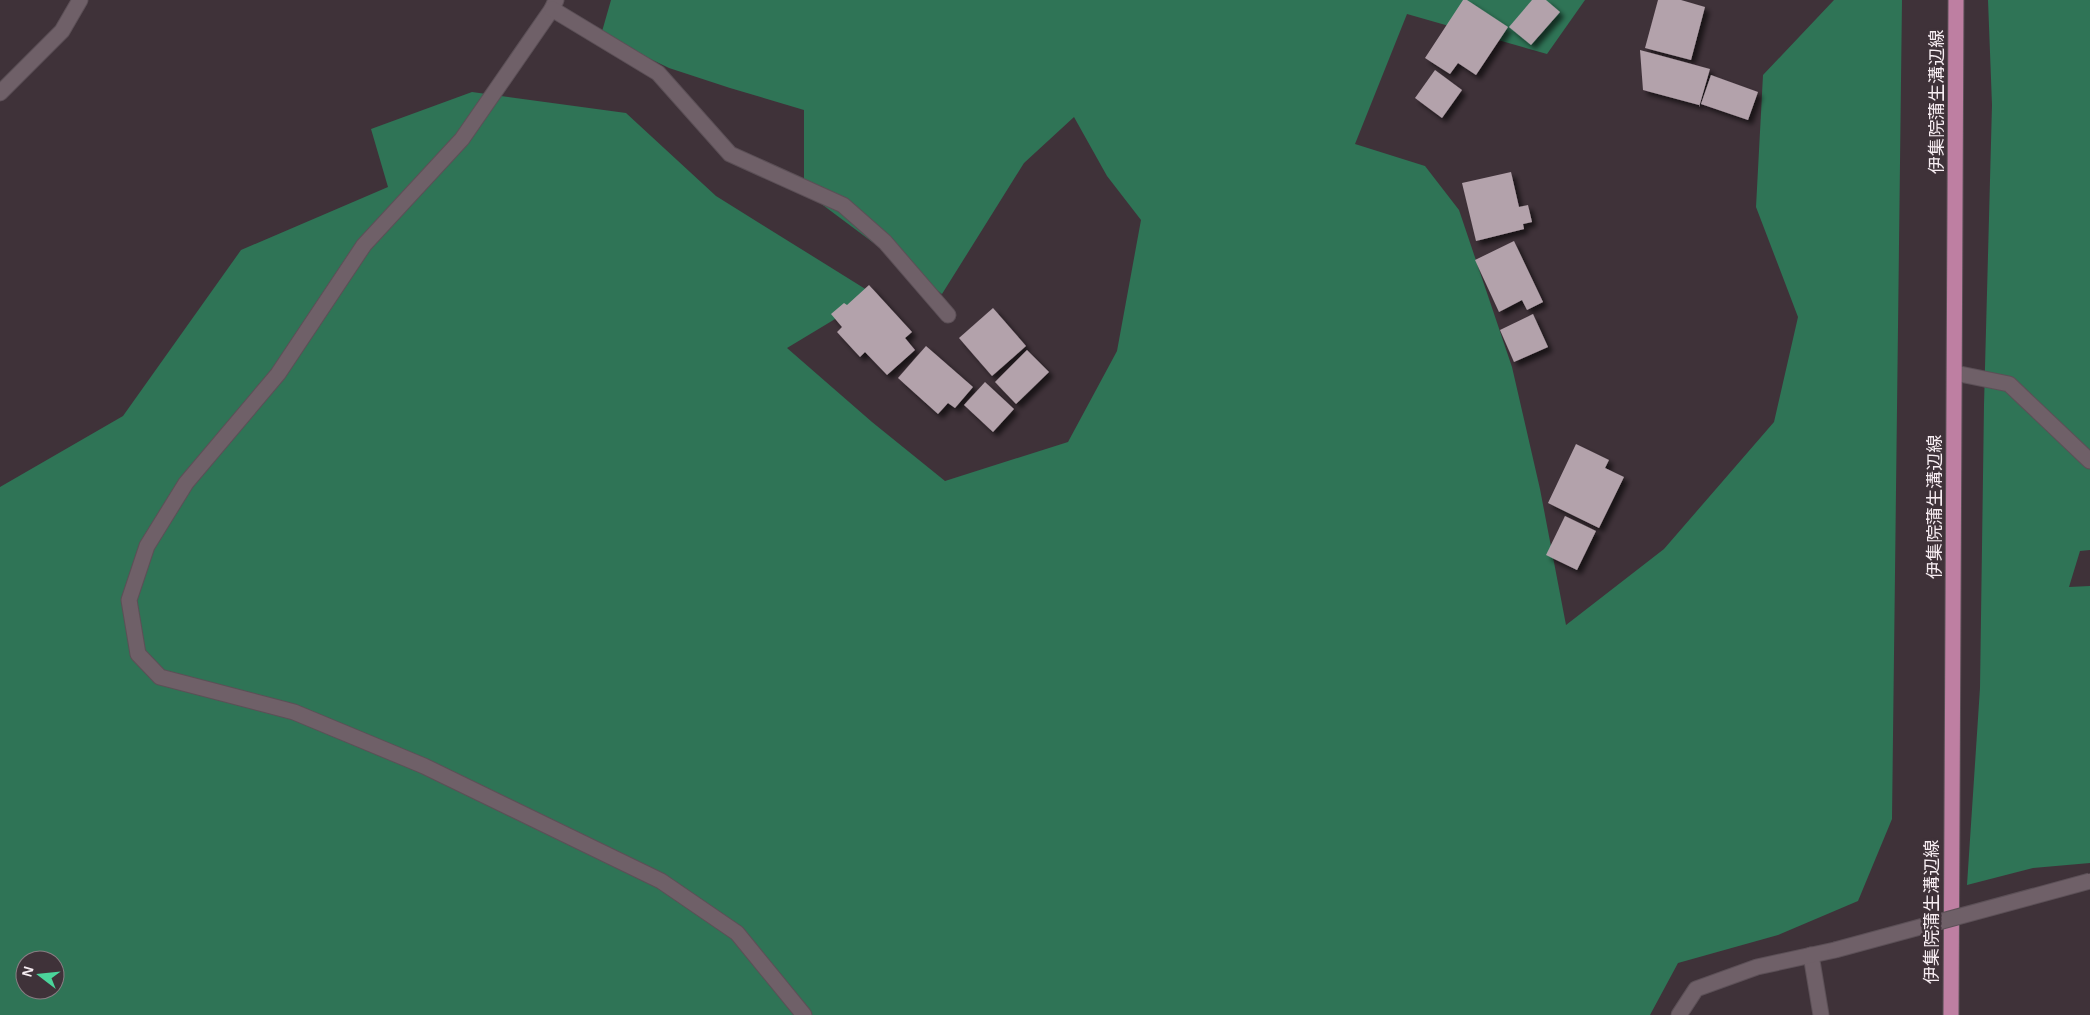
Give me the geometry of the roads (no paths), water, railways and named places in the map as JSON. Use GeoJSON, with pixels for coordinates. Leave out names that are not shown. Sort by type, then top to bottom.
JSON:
{"type":"FeatureCollection","features":[{"type":"Feature","properties":{"kind":"main road","name":"伊集院蒲生溝辺線"},"geometry":{"type":"LineString","coordinates":[[1950,1015],[1956,0]]}},
{"type":"Feature","properties":{"kind":"street"},"geometry":{"type":"LineString","coordinates":[[0,92],[62,31],[80,0]]}},
{"type":"Feature","properties":{"kind":"street"},"geometry":{"type":"LineString","coordinates":[[804,1015],[737,933],[661,881],[424,766],[294,712],[160,677],[138,654],[129,600],[147,546],[186,483],[278,374],[364,245],[462,139],[554,5],[658,73],[730,154],[843,205],[885,242],[948,316]]}},
{"type":"Feature","properties":{"kind":"street"},"geometry":{"type":"LineString","coordinates":[[1955,373],[2009,384],[2090,461]]}},
{"type":"Feature","properties":{"kind":"street"},"geometry":{"type":"LineString","coordinates":[[1679,1015],[1696,989],[1757,967],[1835,950],[2090,881]]}},
{"type":"Feature","properties":{"kind":"street"},"geometry":{"type":"LineString","coordinates":[[1811,955],[1821,1015]]}}]}
